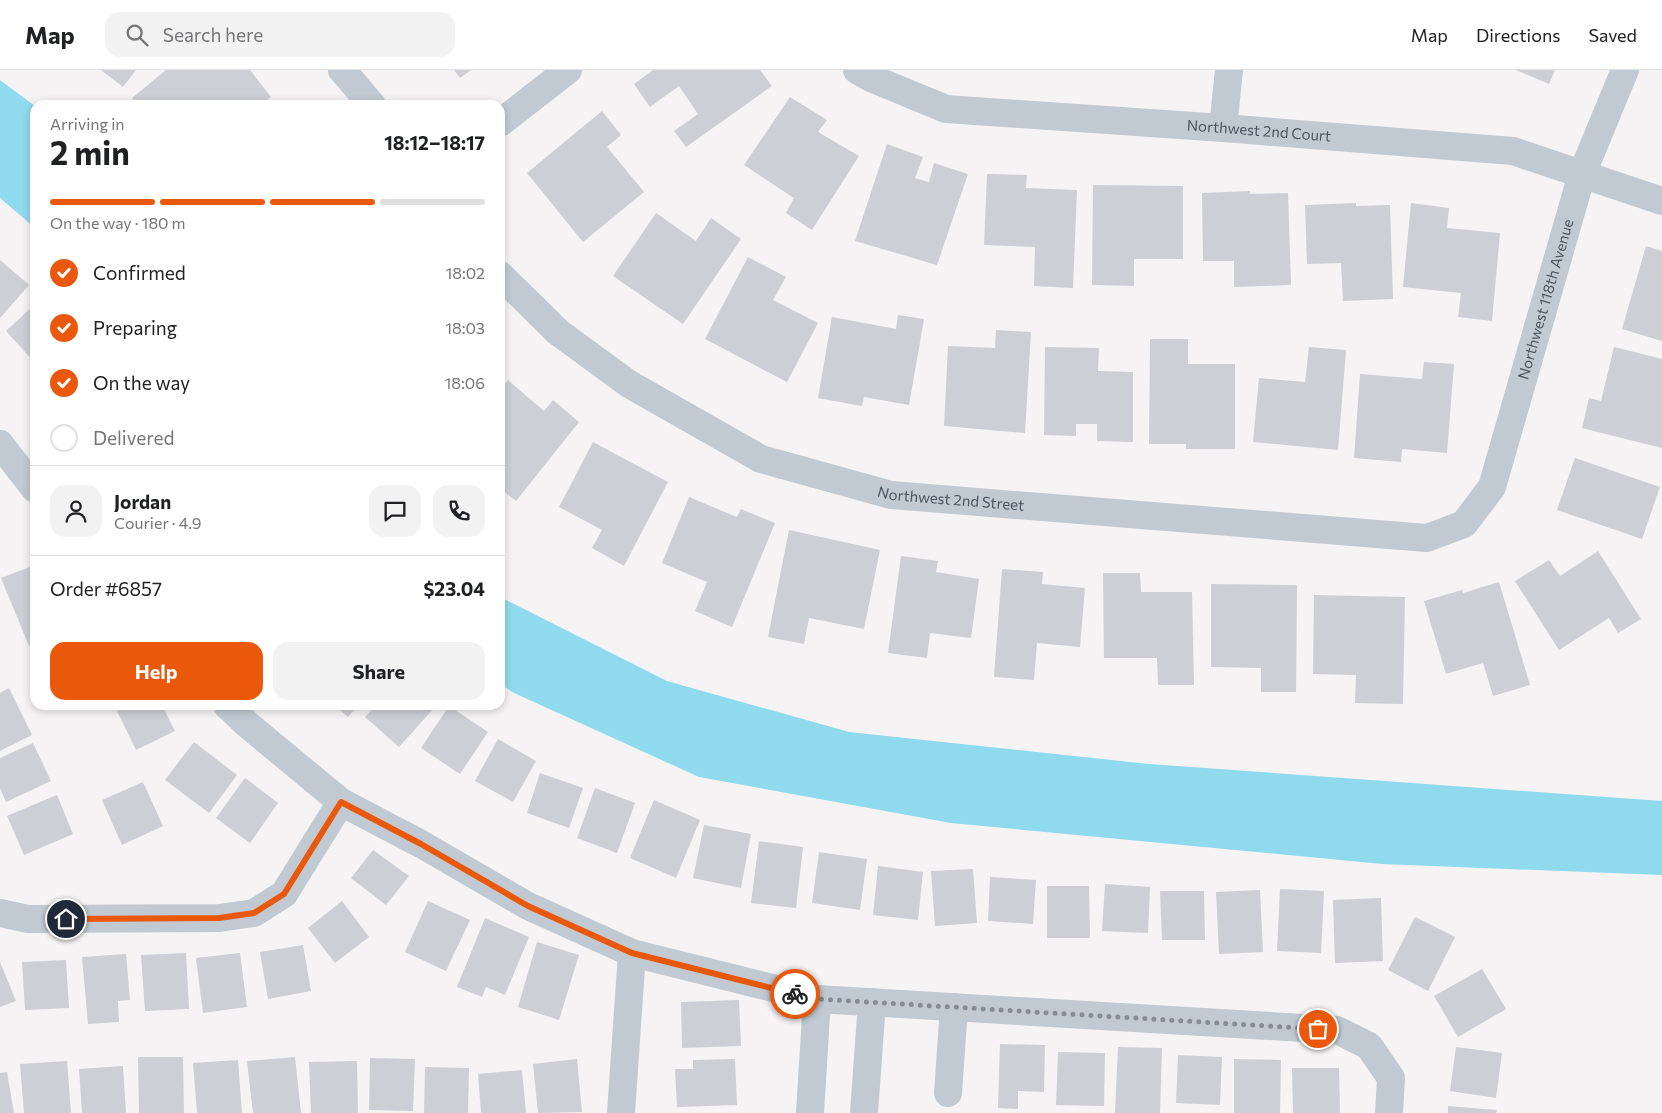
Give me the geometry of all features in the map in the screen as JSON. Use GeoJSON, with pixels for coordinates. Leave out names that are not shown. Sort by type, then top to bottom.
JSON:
{"type":"FeatureCollection","features":[{"type":"Feature","properties":{"kind":"street"},"geometry":{"type":"LineString","coordinates":[[342,70],[368,100]]}},
{"type":"Feature","properties":{"kind":"street"},"geometry":{"type":"LineString","coordinates":[[505,120],[568,70]]}},
{"type":"Feature","properties":{"kind":"street","name":"Northwest 2nd Court"},"geometry":{"type":"LineString","coordinates":[[857,70],[871,78],[946,109],[1223,128],[1513,151],[1662,201]]}},
{"type":"Feature","properties":{"kind":"street"},"geometry":{"type":"LineString","coordinates":[[1223,128],[1229,70]]}},
{"type":"Feature","properties":{"kind":"street","name":"Northwest 118th Avenue"},"geometry":{"type":"LineString","coordinates":[[1464,524],[1492,487],[1582,174],[1625,70]]}},
{"type":"Feature","properties":{"kind":"street","name":"Northwest 2nd Street"},"geometry":{"type":"LineString","coordinates":[[505,280],[558,332],[629,384],[753,455],[761,459],[891,495],[1427,538],[1464,524]]}},
{"type":"Feature","properties":{"kind":"street"},"geometry":{"type":"LineString","coordinates":[[0,444],[30,483]]}},
{"type":"Feature","properties":{"kind":"street"},"geometry":{"type":"LineString","coordinates":[[232,710],[341,802],[421,844],[528,906],[632,953],[818,999],[1337,1030],[1368,1046],[1391,1078],[1389,1113]]}},
{"type":"Feature","properties":{"kind":"street"},"geometry":{"type":"LineString","coordinates":[[0,913],[28,919],[38,919],[219,918],[254,913],[284,894],[341,802]]}},
{"type":"Feature","properties":{"kind":"street"},"geometry":{"type":"LineString","coordinates":[[621,1113],[632,953]]}},
{"type":"Feature","properties":{"kind":"street"},"geometry":{"type":"LineString","coordinates":[[810,1113],[818,999]]}},
{"type":"Feature","properties":{"kind":"street"},"geometry":{"type":"LineString","coordinates":[[864,1113],[872,1002]]}},
{"type":"Feature","properties":{"kind":"street"},"geometry":{"type":"LineString","coordinates":[[948,1093],[954,1007]]}},
{"type":"Feature","properties":{"kind":"water"},"geometry":{"type":"Polygon","coordinates":[[[0,80],[30,102],[30,224],[0,198],[0,80]]]}},
{"type":"Feature","properties":{"kind":"water"},"geometry":{"type":"Polygon","coordinates":[[[505,600],[667,681],[849,732],[1149,764],[1662,801],[1662,875],[1382,864],[951,823],[699,777],[512,692],[505,687],[505,600]]]}},
{"type":"Feature","properties":{"kind":"building"},"geometry":{"type":"Polygon","coordinates":[[[101,70],[136,70],[123,87],[101,70]]]}},
{"type":"Feature","properties":{"kind":"building"},"geometry":{"type":"Polygon","coordinates":[[[166,70],[250,70],[271,97],[267,100],[133,100],[132,98],[166,70]]]}},
{"type":"Feature","properties":{"kind":"building"},"geometry":{"type":"Polygon","coordinates":[[[454,70],[471,70],[460,78],[454,70]]]}},
{"type":"Feature","properties":{"kind":"building"},"geometry":{"type":"Polygon","coordinates":[[[653,70],[760,70],[772,86],[686,147],[674,131],[698,114],[679,86],[650,107],[634,84],[653,70]]]}},
{"type":"Feature","properties":{"kind":"building"},"geometry":{"type":"Polygon","coordinates":[[[1516,70],[1555,70],[1549,84],[1516,70]]]}},
{"type":"Feature","properties":{"kind":"building"},"geometry":{"type":"Polygon","coordinates":[[[790,97],[827,120],[818,132],[859,156],[812,230],[786,213],[794,198],[744,165],[790,97]]]}},
{"type":"Feature","properties":{"kind":"building"},"geometry":{"type":"Polygon","coordinates":[[[602,111],[621,135],[607,147],[644,192],[583,242],[527,173],[602,111]]]}},
{"type":"Feature","properties":{"kind":"building"},"geometry":{"type":"Polygon","coordinates":[[[887,144],[923,157],[915,178],[929,182],[934,163],[968,174],[937,265],[855,241],[887,144]]]}},
{"type":"Feature","properties":{"kind":"building"},"geometry":{"type":"Polygon","coordinates":[[[987,174],[1027,175],[1026,188],[1077,190],[1073,288],[1034,286],[1035,247],[984,245],[987,174]]]}},
{"type":"Feature","properties":{"kind":"building"},"geometry":{"type":"Polygon","coordinates":[[[1093,185],[1183,186],[1183,259],[1134,259],[1134,286],[1092,285],[1093,185]]]}},
{"type":"Feature","properties":{"kind":"building"},"geometry":{"type":"Polygon","coordinates":[[[1250,191],[1250,194],[1288,193],[1291,285],[1234,287],[1234,261],[1203,261],[1202,193],[1250,191]]]}},
{"type":"Feature","properties":{"kind":"building"},"geometry":{"type":"Polygon","coordinates":[[[1356,203],[1356,206],[1390,205],[1393,299],[1343,301],[1341,263],[1307,264],[1305,205],[1356,203]]]}},
{"type":"Feature","properties":{"kind":"building"},"geometry":{"type":"Polygon","coordinates":[[[1411,203],[1449,208],[1447,228],[1500,233],[1492,321],[1458,317],[1461,293],[1403,287],[1411,203]]]}},
{"type":"Feature","properties":{"kind":"building"},"geometry":{"type":"Polygon","coordinates":[[[656,213],[696,241],[711,218],[741,239],[683,324],[613,276],[656,213]]]}},
{"type":"Feature","properties":{"kind":"building"},"geometry":{"type":"Polygon","coordinates":[[[1646,246],[1662,251],[1662,341],[1622,329],[1646,246]]]}},
{"type":"Feature","properties":{"kind":"building"},"geometry":{"type":"Polygon","coordinates":[[[748,257],[786,277],[773,300],[818,323],[787,382],[705,339],[748,257]]]}},
{"type":"Feature","properties":{"kind":"building"},"geometry":{"type":"Polygon","coordinates":[[[0,260],[29,285],[0,318],[0,260]]]}},
{"type":"Feature","properties":{"kind":"building"},"geometry":{"type":"Polygon","coordinates":[[[30,309],[30,357],[6,331],[30,309]]]}},
{"type":"Feature","properties":{"kind":"building"},"geometry":{"type":"Polygon","coordinates":[[[898,315],[924,319],[909,405],[864,397],[862,406],[818,398],[832,317],[896,329],[898,315]]]}},
{"type":"Feature","properties":{"kind":"building"},"geometry":{"type":"Polygon","coordinates":[[[996,330],[1031,332],[1025,433],[944,426],[948,346],[995,348],[996,330]]]}},
{"type":"Feature","properties":{"kind":"building"},"geometry":{"type":"Polygon","coordinates":[[[1150,339],[1188,339],[1188,364],[1235,364],[1235,449],[1186,449],[1186,444],[1149,444],[1150,339]]]}},
{"type":"Feature","properties":{"kind":"building"},"geometry":{"type":"Polygon","coordinates":[[[1045,347],[1099,348],[1098,371],[1133,372],[1133,442],[1097,441],[1097,424],[1076,424],[1076,436],[1044,435],[1045,347]]]}},
{"type":"Feature","properties":{"kind":"building"},"geometry":{"type":"Polygon","coordinates":[[[1309,347],[1346,350],[1338,450],[1253,442],[1259,378],[1305,382],[1309,347]]]}},
{"type":"Feature","properties":{"kind":"building"},"geometry":{"type":"Polygon","coordinates":[[[1614,347],[1662,359],[1662,448],[1582,428],[1589,398],[1601,401],[1614,347]]]}},
{"type":"Feature","properties":{"kind":"building"},"geometry":{"type":"Polygon","coordinates":[[[1424,362],[1454,364],[1447,453],[1402,449],[1401,462],[1354,458],[1360,374],[1422,379],[1424,362]]]}},
{"type":"Feature","properties":{"kind":"building"},"geometry":{"type":"Polygon","coordinates":[[[508,380],[544,411],[553,400],[579,422],[516,501],[505,492],[505,384],[508,380]]]}},
{"type":"Feature","properties":{"kind":"building"},"geometry":{"type":"Polygon","coordinates":[[[593,442],[668,482],[624,566],[592,548],[602,530],[559,507],[593,442]]]}},
{"type":"Feature","properties":{"kind":"building"},"geometry":{"type":"Polygon","coordinates":[[[1575,458],[1660,487],[1642,539],[1557,510],[1575,458]]]}},
{"type":"Feature","properties":{"kind":"building"},"geometry":{"type":"Polygon","coordinates":[[[689,497],[737,517],[741,509],[775,523],[732,627],[695,611],[707,582],[662,563],[689,497]]]}},
{"type":"Feature","properties":{"kind":"building"},"geometry":{"type":"Polygon","coordinates":[[[789,530],[880,550],[864,629],[809,618],[804,644],[768,637],[789,530]]]}},
{"type":"Feature","properties":{"kind":"building"},"geometry":{"type":"Polygon","coordinates":[[[1598,551],[1641,619],[1618,633],[1609,618],[1559,650],[1515,581],[1549,560],[1560,576],[1598,551]]]}},
{"type":"Feature","properties":{"kind":"building"},"geometry":{"type":"Polygon","coordinates":[[[901,556],[938,561],[936,572],[979,579],[971,638],[930,633],[927,658],[888,653],[901,556]]]}},
{"type":"Feature","properties":{"kind":"building"},"geometry":{"type":"Polygon","coordinates":[[[30,567],[30,646],[29,646],[1,578],[30,567]]]}},
{"type":"Feature","properties":{"kind":"building"},"geometry":{"type":"Polygon","coordinates":[[[1002,569],[1043,572],[1042,584],[1085,588],[1080,647],[1037,643],[1034,680],[994,677],[1002,569]]]}},
{"type":"Feature","properties":{"kind":"building"},"geometry":{"type":"Polygon","coordinates":[[[1103,573],[1140,573],[1141,592],[1192,592],[1194,685],[1158,685],[1157,658],[1104,658],[1103,573]]]}},
{"type":"Feature","properties":{"kind":"building"},"geometry":{"type":"Polygon","coordinates":[[[1499,582],[1530,685],[1493,696],[1483,663],[1446,674],[1424,601],[1462,590],[1463,593],[1499,582]]]}},
{"type":"Feature","properties":{"kind":"building"},"geometry":{"type":"Polygon","coordinates":[[[1211,584],[1297,585],[1296,692],[1261,692],[1261,668],[1211,667],[1211,584]]]}},
{"type":"Feature","properties":{"kind":"building"},"geometry":{"type":"Polygon","coordinates":[[[1314,595],[1405,597],[1403,704],[1355,703],[1356,675],[1313,674],[1314,595]]]}},
{"type":"Feature","properties":{"kind":"building"},"geometry":{"type":"Polygon","coordinates":[[[9,688],[32,735],[0,751],[0,693],[9,688]]]}},
{"type":"Feature","properties":{"kind":"building"},"geometry":{"type":"Polygon","coordinates":[[[164,710],[175,731],[136,750],[117,711],[164,710]]]}},
{"type":"Feature","properties":{"kind":"building"},"geometry":{"type":"Polygon","coordinates":[[[340,710],[354,710],[348,717],[340,710]]]}},
{"type":"Feature","properties":{"kind":"building"},"geometry":{"type":"Polygon","coordinates":[[[371,710],[432,710],[399,747],[365,717],[371,710]]]}},
{"type":"Feature","properties":{"kind":"building"},"geometry":{"type":"Polygon","coordinates":[[[446,710],[455,710],[488,732],[460,774],[421,748],[446,710]]]}},
{"type":"Feature","properties":{"kind":"building"},"geometry":{"type":"Polygon","coordinates":[[[498,739],[536,761],[513,802],[475,781],[498,739]]]}},
{"type":"Feature","properties":{"kind":"building"},"geometry":{"type":"Polygon","coordinates":[[[194,742],[237,775],[209,813],[165,780],[194,742]]]}},
{"type":"Feature","properties":{"kind":"building"},"geometry":{"type":"Polygon","coordinates":[[[33,743],[51,781],[6,802],[0,788],[0,758],[33,743]]]}},
{"type":"Feature","properties":{"kind":"building"},"geometry":{"type":"Polygon","coordinates":[[[540,773],[583,788],[569,828],[527,813],[540,773]]]}},
{"type":"Feature","properties":{"kind":"building"},"geometry":{"type":"Polygon","coordinates":[[[245,778],[278,803],[250,843],[216,818],[245,778]]]}},
{"type":"Feature","properties":{"kind":"building"},"geometry":{"type":"Polygon","coordinates":[[[143,782],[163,826],[122,845],[102,800],[143,782]]]}},
{"type":"Feature","properties":{"kind":"building"},"geometry":{"type":"Polygon","coordinates":[[[595,788],[635,803],[617,853],[577,838],[595,788]]]}},
{"type":"Feature","properties":{"kind":"building"},"geometry":{"type":"Polygon","coordinates":[[[57,795],[73,834],[24,855],[7,816],[57,795]]]}},
{"type":"Feature","properties":{"kind":"building"},"geometry":{"type":"Polygon","coordinates":[[[654,800],[700,820],[676,878],[630,858],[654,800]]]}},
{"type":"Feature","properties":{"kind":"building"},"geometry":{"type":"Polygon","coordinates":[[[704,825],[751,834],[741,888],[693,878],[704,825]]]}},
{"type":"Feature","properties":{"kind":"building"},"geometry":{"type":"Polygon","coordinates":[[[759,841],[803,847],[796,908],[751,903],[759,841]]]}},
{"type":"Feature","properties":{"kind":"building"},"geometry":{"type":"Polygon","coordinates":[[[373,850],[409,876],[386,905],[351,878],[373,850]]]}},
{"type":"Feature","properties":{"kind":"building"},"geometry":{"type":"Polygon","coordinates":[[[819,852],[867,859],[860,910],[812,903],[819,852]]]}},
{"type":"Feature","properties":{"kind":"building"},"geometry":{"type":"Polygon","coordinates":[[[878,866],[923,872],[918,920],[873,915],[878,866]]]}},
{"type":"Feature","properties":{"kind":"building"},"geometry":{"type":"Polygon","coordinates":[[[973,869],[977,923],[935,926],[931,871],[973,869]]]}},
{"type":"Feature","properties":{"kind":"building"},"geometry":{"type":"Polygon","coordinates":[[[990,877],[1036,880],[1033,924],[988,921],[990,877]]]}},
{"type":"Feature","properties":{"kind":"building"},"geometry":{"type":"Polygon","coordinates":[[[1105,884],[1150,887],[1148,933],[1102,931],[1105,884]]]}},
{"type":"Feature","properties":{"kind":"building"},"geometry":{"type":"Polygon","coordinates":[[[1047,886],[1089,886],[1090,938],[1047,938],[1047,886]]]}},
{"type":"Feature","properties":{"kind":"building"},"geometry":{"type":"Polygon","coordinates":[[[1280,889],[1324,891],[1321,953],[1277,951],[1280,889]]]}},
{"type":"Feature","properties":{"kind":"building"},"geometry":{"type":"Polygon","coordinates":[[[1260,890],[1263,952],[1219,954],[1216,892],[1260,890]]]}},
{"type":"Feature","properties":{"kind":"building"},"geometry":{"type":"Polygon","coordinates":[[[1160,891],[1204,891],[1205,940],[1162,940],[1160,891]]]}},
{"type":"Feature","properties":{"kind":"building"},"geometry":{"type":"Polygon","coordinates":[[[1381,898],[1383,961],[1335,963],[1333,900],[1381,898]]]}},
{"type":"Feature","properties":{"kind":"building"},"geometry":{"type":"Polygon","coordinates":[[[342,901],[369,937],[335,963],[308,928],[342,901]]]}},
{"type":"Feature","properties":{"kind":"building"},"geometry":{"type":"Polygon","coordinates":[[[428,901],[470,920],[446,971],[405,952],[428,901]]]}},
{"type":"Feature","properties":{"kind":"building"},"geometry":{"type":"Polygon","coordinates":[[[1415,917],[1455,937],[1428,991],[1388,970],[1415,917]]]}},
{"type":"Feature","properties":{"kind":"building"},"geometry":{"type":"Polygon","coordinates":[[[485,918],[529,937],[505,995],[486,987],[482,997],[457,987],[485,918]]]}},
{"type":"Feature","properties":{"kind":"building"},"geometry":{"type":"Polygon","coordinates":[[[537,942],[579,955],[559,1020],[518,1007],[537,942]]]}},
{"type":"Feature","properties":{"kind":"building"},"geometry":{"type":"Polygon","coordinates":[[[303,945],[311,991],[268,999],[260,952],[303,945]]]}},
{"type":"Feature","properties":{"kind":"building"},"geometry":{"type":"Polygon","coordinates":[[[186,953],[189,1009],[145,1011],[141,955],[186,953]]]}},
{"type":"Feature","properties":{"kind":"building"},"geometry":{"type":"Polygon","coordinates":[[[240,953],[247,1007],[203,1013],[196,958],[240,953]]]}},
{"type":"Feature","properties":{"kind":"building"},"geometry":{"type":"Polygon","coordinates":[[[126,954],[130,1000],[118,1001],[119,1022],[88,1024],[82,957],[126,954]]]}},
{"type":"Feature","properties":{"kind":"building"},"geometry":{"type":"Polygon","coordinates":[[[66,960],[69,1008],[25,1010],[22,962],[66,960]]]}},
{"type":"Feature","properties":{"kind":"building"},"geometry":{"type":"Polygon","coordinates":[[[0,962],[16,1001],[0,1007],[0,962]]]}},
{"type":"Feature","properties":{"kind":"building"},"geometry":{"type":"Polygon","coordinates":[[[1482,969],[1506,1009],[1458,1037],[1434,996],[1482,969]]]}},
{"type":"Feature","properties":{"kind":"building"},"geometry":{"type":"Polygon","coordinates":[[[739,1000],[741,1046],[682,1048],[681,1002],[739,1000]]]}},
{"type":"Feature","properties":{"kind":"building"},"geometry":{"type":"Polygon","coordinates":[[[1000,1044],[1045,1045],[1044,1092],[1018,1091],[1018,1109],[998,1108],[1000,1044]]]}},
{"type":"Feature","properties":{"kind":"building"},"geometry":{"type":"Polygon","coordinates":[[[1118,1047],[1162,1048],[1160,1113],[1115,1113],[1118,1047]]]}},
{"type":"Feature","properties":{"kind":"building"},"geometry":{"type":"Polygon","coordinates":[[[1456,1047],[1502,1053],[1496,1098],[1450,1091],[1456,1047]]]}},
{"type":"Feature","properties":{"kind":"building"},"geometry":{"type":"Polygon","coordinates":[[[1058,1052],[1105,1053],[1104,1106],[1056,1105],[1058,1052]]]}},
{"type":"Feature","properties":{"kind":"building"},"geometry":{"type":"Polygon","coordinates":[[[1178,1055],[1222,1057],[1220,1105],[1176,1103],[1178,1055]]]}},
{"type":"Feature","properties":{"kind":"building"},"geometry":{"type":"Polygon","coordinates":[[[138,1057],[183,1057],[184,1113],[139,1113],[138,1057]]]}},
{"type":"Feature","properties":{"kind":"building"},"geometry":{"type":"Polygon","coordinates":[[[295,1057],[301,1113],[253,1113],[247,1061],[295,1057]]]}},
{"type":"Feature","properties":{"kind":"building"},"geometry":{"type":"Polygon","coordinates":[[[370,1058],[415,1059],[413,1111],[369,1110],[370,1058]]]}},
{"type":"Feature","properties":{"kind":"building"},"geometry":{"type":"Polygon","coordinates":[[[577,1059],[582,1112],[538,1113],[533,1064],[577,1059]]]}},
{"type":"Feature","properties":{"kind":"building"},"geometry":{"type":"Polygon","coordinates":[[[735,1059],[737,1105],[677,1107],[675,1069],[693,1069],[693,1060],[735,1059]]]}},
{"type":"Feature","properties":{"kind":"building"},"geometry":{"type":"Polygon","coordinates":[[[1234,1059],[1281,1060],[1280,1113],[1234,1113],[1234,1059]]]}},
{"type":"Feature","properties":{"kind":"building"},"geometry":{"type":"Polygon","coordinates":[[[238,1060],[242,1113],[197,1113],[193,1063],[238,1060]]]}},
{"type":"Feature","properties":{"kind":"building"},"geometry":{"type":"Polygon","coordinates":[[[67,1061],[71,1113],[24,1113],[20,1064],[67,1061]]]}},
{"type":"Feature","properties":{"kind":"building"},"geometry":{"type":"Polygon","coordinates":[[[357,1061],[358,1113],[311,1113],[309,1062],[357,1061]]]}},
{"type":"Feature","properties":{"kind":"building"},"geometry":{"type":"Polygon","coordinates":[[[123,1066],[126,1113],[82,1113],[79,1069],[123,1066]]]}},
{"type":"Feature","properties":{"kind":"building"},"geometry":{"type":"Polygon","coordinates":[[[425,1067],[469,1068],[468,1113],[424,1113],[425,1067]]]}},
{"type":"Feature","properties":{"kind":"building"},"geometry":{"type":"Polygon","coordinates":[[[1292,1068],[1339,1068],[1340,1113],[1293,1113],[1292,1068]]]}},
{"type":"Feature","properties":{"kind":"building"},"geometry":{"type":"Polygon","coordinates":[[[522,1070],[526,1113],[481,1113],[478,1074],[522,1070]]]}},
{"type":"Feature","properties":{"kind":"building"},"geometry":{"type":"Polygon","coordinates":[[[7,1072],[14,1113],[0,1113],[0,1073],[7,1072]]]}},
{"type":"Feature","properties":{"kind":"building"},"geometry":{"type":"Polygon","coordinates":[[[1448,1106],[1497,1110],[1496,1113],[1448,1113],[1448,1106]]]}},
{"type":"Feature","properties":{"kind":"way so far"},"geometry":{"type":"LineString","coordinates":[[795,994],[818,999],[1318,1029]]}},
{"type":"Feature","properties":{"kind":"route"},"geometry":{"type":"LineString","coordinates":[[66,919],[219,918],[254,913],[284,894],[341,802],[421,844],[528,906],[632,953],[795,994]]}}]}
